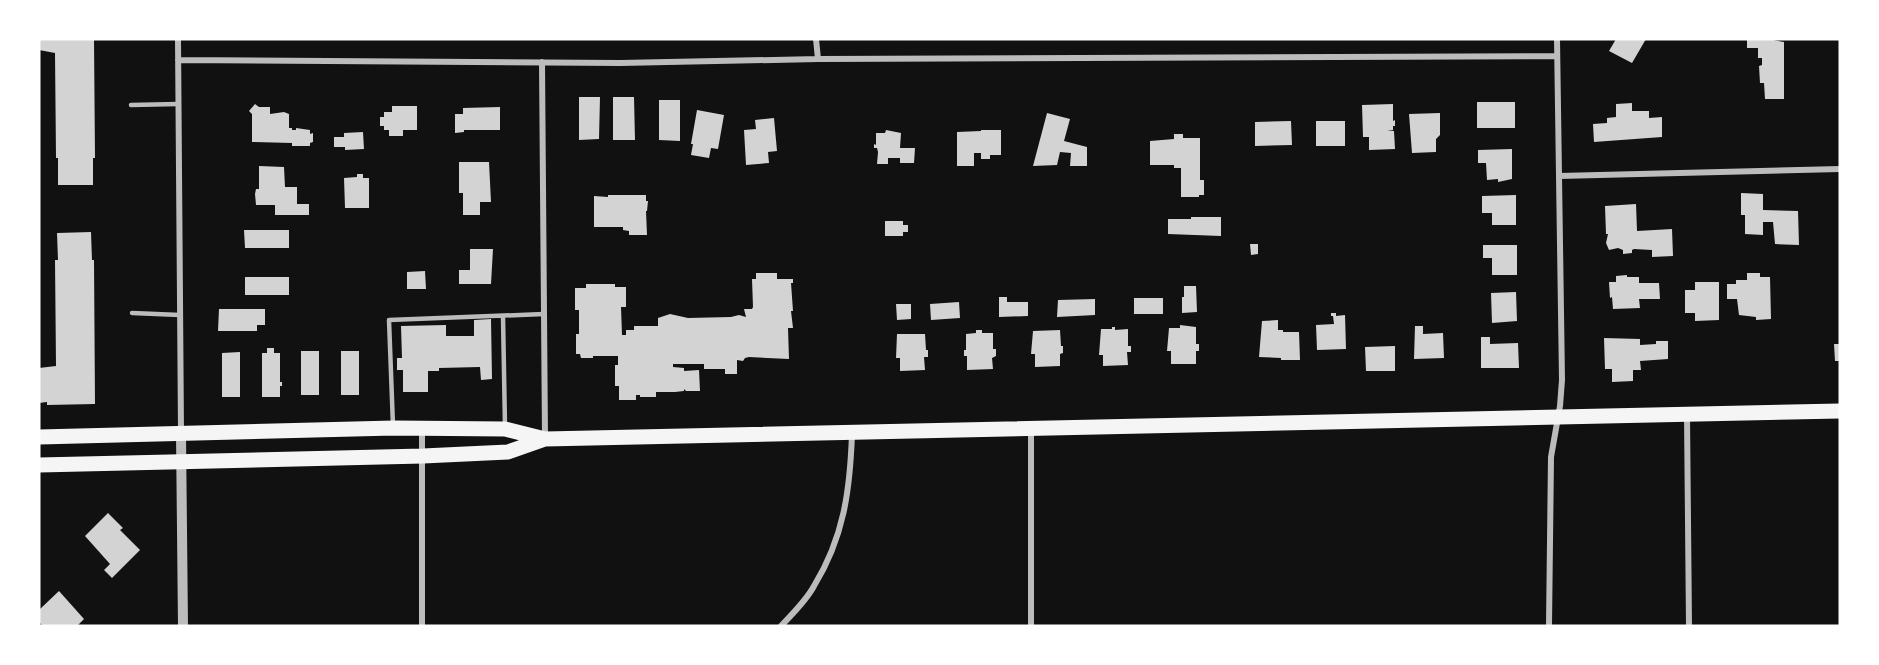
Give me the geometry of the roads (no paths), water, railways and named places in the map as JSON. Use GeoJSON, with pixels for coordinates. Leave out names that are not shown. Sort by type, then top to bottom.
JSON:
{"type":"FeatureCollection","features":[{"type":"Feature","properties":{"kind":"main road"},"geometry":{"type":"LineString","coordinates":[[39,437],[394,429],[505,429],[545,439],[1840,411]]}},
{"type":"Feature","properties":{"kind":"main road"},"geometry":{"type":"LineString","coordinates":[[39,465],[508,452],[545,439]]}},
{"type":"Feature","properties":{"kind":"street"},"geometry":{"type":"LineString","coordinates":[[178,39],[183,626]]}},
{"type":"Feature","properties":{"kind":"street"},"geometry":{"type":"LineString","coordinates":[[816,39],[818,59]]}},
{"type":"Feature","properties":{"kind":"street"},"geometry":{"type":"LineString","coordinates":[[1549,626],[1551,457],[1562,380],[1557,39]]}},
{"type":"Feature","properties":{"kind":"street"},"geometry":{"type":"LineString","coordinates":[[178,60],[620,63],[818,59],[1557,56]]}},
{"type":"Feature","properties":{"kind":"street"},"geometry":{"type":"LineString","coordinates":[[542,62],[545,439]]}},
{"type":"Feature","properties":{"kind":"street"},"geometry":{"type":"LineString","coordinates":[[1559,176],[1840,169]]}},
{"type":"Feature","properties":{"kind":"street"},"geometry":{"type":"LineString","coordinates":[[1687,414],[1689,626]]}},
{"type":"Feature","properties":{"kind":"street"},"geometry":{"type":"LineString","coordinates":[[422,429],[422,626]]}},
{"type":"Feature","properties":{"kind":"street"},"geometry":{"type":"LineString","coordinates":[[1031,429],[1031,626]]}},
{"type":"Feature","properties":{"kind":"street"},"geometry":{"type":"LineString","coordinates":[[782,626],[814,588],[836,541],[846,504],[852,433]]}},
{"type":"Feature","properties":{"kind":"lane"},"geometry":{"type":"LineString","coordinates":[[131,105],[178,104]]}},
{"type":"Feature","properties":{"kind":"lane"},"geometry":{"type":"LineString","coordinates":[[132,313],[180,315]]}},
{"type":"Feature","properties":{"kind":"lane"},"geometry":{"type":"LineString","coordinates":[[394,429],[389,320],[544,314]]}},
{"type":"Feature","properties":{"kind":"lane"},"geometry":{"type":"LineString","coordinates":[[503,315],[505,429]]}}]}
